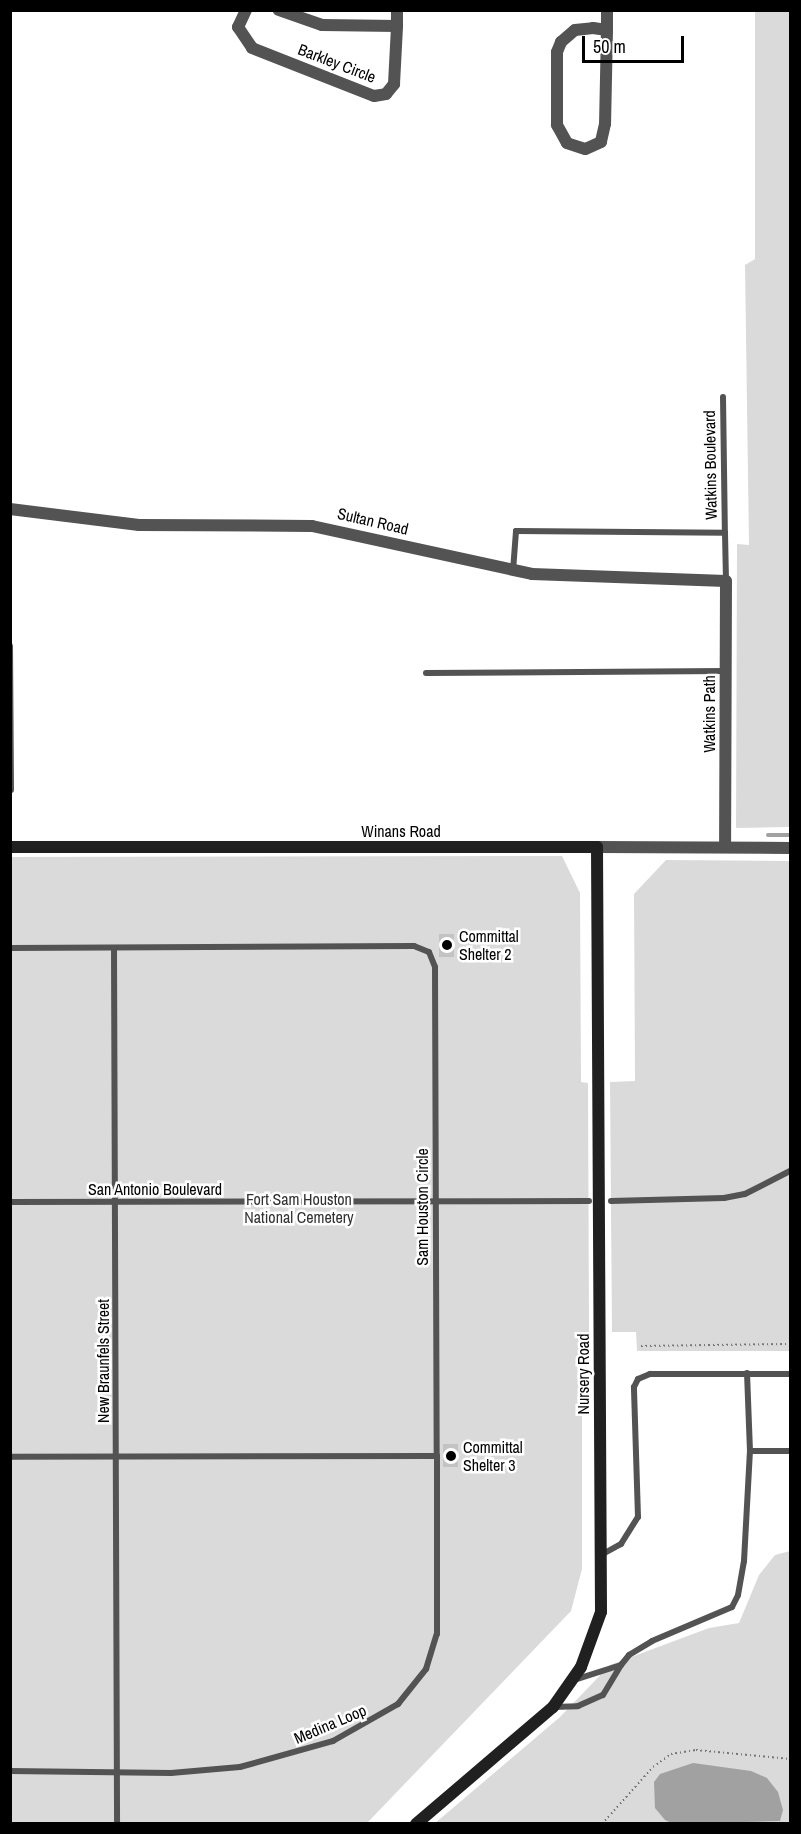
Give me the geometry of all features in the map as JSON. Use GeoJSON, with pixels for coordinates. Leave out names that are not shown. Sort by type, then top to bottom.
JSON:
{"type":"FeatureCollection","features":[{"type":"Feature","properties":{"kind":"street","name":"Barkley Circle"},"geometry":{"type":"LineString","coordinates":[[246,10],[238,27],[252,48],[374,96],[386,94],[394,84],[397,10]]}},
{"type":"Feature","properties":{"kind":"street","name":"Barkley Circle"},"geometry":{"type":"LineString","coordinates":[[279,10],[322,25],[397,26]]}},
{"type":"Feature","properties":{"kind":"street"},"geometry":{"type":"LineString","coordinates":[[607,10],[607,30],[605,124],[602,142],[585,149],[567,143],[557,125],[557,52],[561,42],[575,30],[607,30]]}},
{"type":"Feature","properties":{"kind":"street","name":"Sultan Road"},"geometry":{"type":"LineString","coordinates":[[10,509],[139,525],[312,526],[513,571],[726,581]]}},
{"type":"Feature","properties":{"kind":"street","name":"Watkins Path"},"geometry":{"type":"LineString","coordinates":[[725,847],[726,581]]}},
{"type":"Feature","properties":{"kind":"street","name":"Winans Road"},"geometry":{"type":"LineString","coordinates":[[10,847],[790,848]]}},
{"type":"Feature","properties":{"kind":"street","name":"Nursery Road"},"geometry":{"type":"LineString","coordinates":[[416,1824],[553,1707],[573,1681],[601,1612],[597,847]]}},
{"type":"Feature","properties":{"kind":"lane","name":"Watkins Boulevard"},"geometry":{"type":"LineString","coordinates":[[723,397],[726,581]]}},
{"type":"Feature","properties":{"kind":"lane"},"geometry":{"type":"LineString","coordinates":[[513,571],[516,531],[725,533]]}},
{"type":"Feature","properties":{"kind":"lane"},"geometry":{"type":"LineString","coordinates":[[10,646],[11,790]]}},
{"type":"Feature","properties":{"kind":"lane"},"geometry":{"type":"LineString","coordinates":[[426,673],[726,671]]}},
{"type":"Feature","properties":{"kind":"lane","name":"Sam Houston Circle"},"geometry":{"type":"LineString","coordinates":[[10,948],[414,946],[429,952],[435,967],[437,1456]]}},
{"type":"Feature","properties":{"kind":"lane","name":"New Braunfels Street"},"geometry":{"type":"LineString","coordinates":[[114,948],[117,1824]]}},
{"type":"Feature","properties":{"kind":"lane"},"geometry":{"type":"LineString","coordinates":[[611,1201],[724,1198],[745,1194],[790,1171]]}},
{"type":"Feature","properties":{"kind":"lane","name":"San Antonio Boulevard"},"geometry":{"type":"LineString","coordinates":[[10,1202],[589,1201]]}},
{"type":"Feature","properties":{"kind":"lane"},"geometry":{"type":"LineString","coordinates":[[553,1707],[590,1703],[603,1695],[629,1654],[652,1641],[732,1607],[738,1595],[744,1561],[750,1451],[747,1373]]}},
{"type":"Feature","properties":{"kind":"lane"},"geometry":{"type":"LineString","coordinates":[[601,1555],[621,1544],[638,1517],[634,1386],[638,1379],[650,1374],[790,1374]]}},
{"type":"Feature","properties":{"kind":"lane"},"geometry":{"type":"LineString","coordinates":[[750,1451],[790,1451]]}},
{"type":"Feature","properties":{"kind":"lane"},"geometry":{"type":"LineString","coordinates":[[10,1457],[437,1456]]}},
{"type":"Feature","properties":{"kind":"lane","name":"Medina Loop"},"geometry":{"type":"LineString","coordinates":[[10,1771],[116,1773],[214,1770],[284,1757],[352,1732],[404,1699],[426,1669],[436,1634],[437,1456]]}},
{"type":"Feature","properties":{"kind":"lane"},"geometry":{"type":"LineString","coordinates":[[573,1681],[621,1665]]}},
{"type":"Feature","properties":{"kind":"path"},"geometry":{"type":"LineString","coordinates":[[641,1346],[790,1344]]}},
{"type":"Feature","properties":{"kind":"path"},"geometry":{"type":"LineString","coordinates":[[602,1824],[653,1767],[671,1754],[696,1750],[790,1759]]}},
{"type":"Feature","properties":{"kind":"green space"},"geometry":{"type":"Polygon","coordinates":[[[755,11],[790,11],[790,827],[736,828],[737,544],[749,545],[745,265],[755,259],[755,11]]]}},
{"type":"Feature","properties":{"kind":"green space","name":"Fort Sam Houston National Cemetery"},"geometry":{"type":"Polygon","coordinates":[[[562,856],[580,893],[581,1082],[588,1083],[589,1332],[582,1332],[582,1569],[571,1611],[367,1823],[11,1823],[10,857],[562,856]]]}},
{"type":"Feature","properties":{"kind":"green space"},"geometry":{"type":"Polygon","coordinates":[[[666,860],[790,861],[790,1351],[637,1351],[636,1332],[612,1332],[610,1082],[635,1081],[634,894],[666,860]]]}},
{"type":"Feature","properties":{"kind":"green space"},"geometry":{"type":"Polygon","coordinates":[[[790,1551],[790,1823],[434,1824],[560,1717],[610,1665],[709,1628],[739,1623],[759,1575],[775,1555],[790,1551]]]}},
{"type":"Feature","properties":{"kind":"shaded area"},"geometry":{"type":"Polygon","coordinates":[[[693,1763],[751,1771],[767,1778],[778,1792],[783,1810],[780,1821],[674,1824],[665,1820],[655,1808],[654,1782],[660,1774],[693,1763]]]}},
{"type":"Feature","properties":{"kind":"building","name":"Committal Shelter 2"},"geometry":{"type":"Polygon","coordinates":[[[439,934],[454,934],[454,957],[439,957],[439,934]]]}},
{"type":"Feature","properties":{"kind":"building","name":"Committal Shelter 3"},"geometry":{"type":"Polygon","coordinates":[[[443,1444],[458,1444],[458,1467],[443,1467],[443,1444]]]}},
{"type":"Feature","properties":{"kind":"waterway"},"geometry":{"type":"LineString","coordinates":[[768,835],[790,835]]}},
{"type":"Feature","properties":{"kind":"place","name":"Committal Shelter 2"},"geometry":{"type":"Point","coordinates":[447,945]}},
{"type":"Feature","properties":{"kind":"place","name":"Committal Shelter 3"},"geometry":{"type":"Point","coordinates":[451,1456]}}]}
